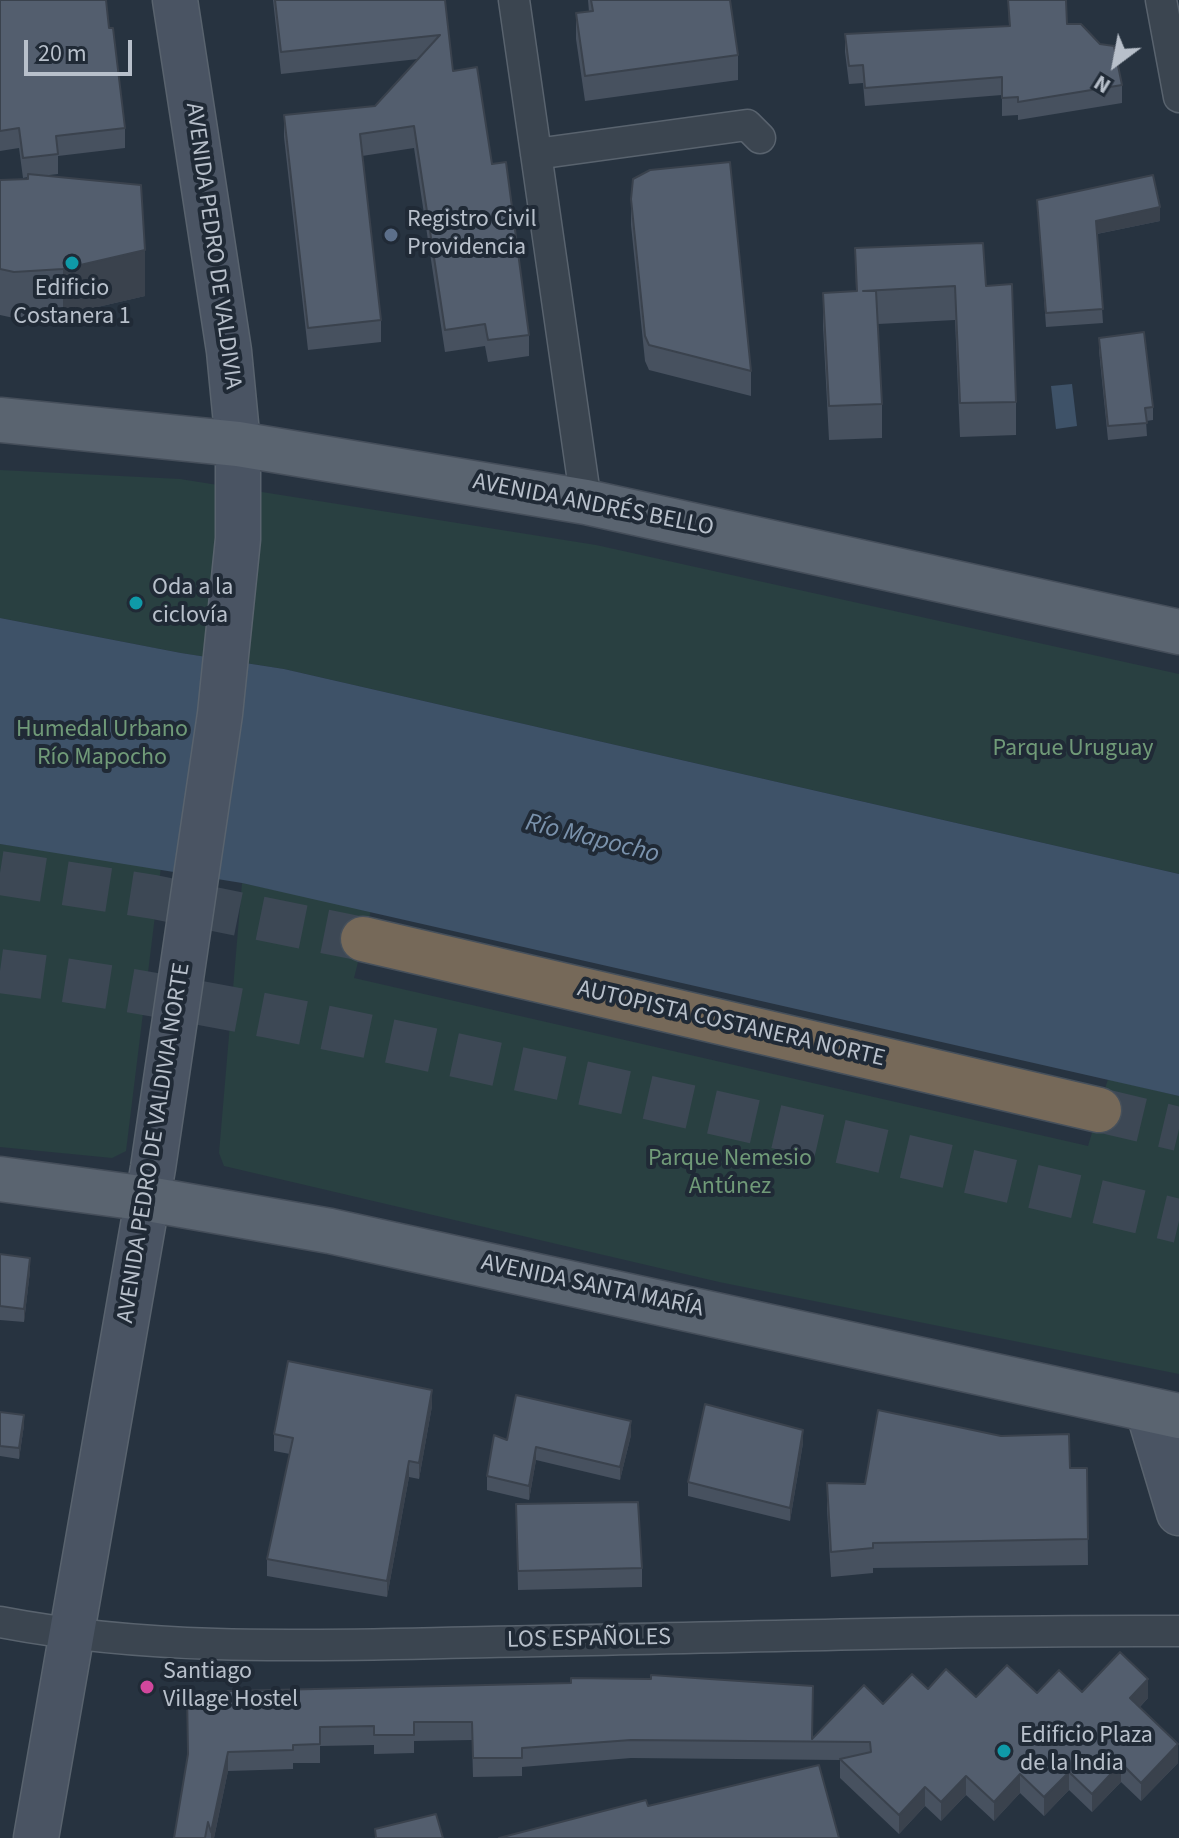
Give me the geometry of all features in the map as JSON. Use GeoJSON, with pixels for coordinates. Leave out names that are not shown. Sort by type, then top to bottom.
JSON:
{"type":"FeatureCollection","features":[{"type":"Feature","properties":{"kind":"highway","name":"AUTOPISTA COSTANERA NORTE"},"geometry":{"type":"LineString","coordinates":[[363,939],[1099,1110]]}},
{"type":"Feature","properties":{"kind":"main road","name":"AVENIDA PEDRO DE VALDIVIA"},"geometry":{"type":"LineString","coordinates":[[175,0],[229,351],[238,444]]}},
{"type":"Feature","properties":{"kind":"main road","name":"AVENIDA ANDRÉS BELLO"},"geometry":{"type":"LineString","coordinates":[[0,420],[238,444],[586,502],[1179,632]]}},
{"type":"Feature","properties":{"kind":"main road","name":"AVENIDA PEDRO DE VALDIVIA NORTE"},"geometry":{"type":"LineString","coordinates":[[36,1838],[148,1199],[195,885],[228,650],[238,539],[238,444]]}},
{"type":"Feature","properties":{"kind":"main road","name":"AVENIDA SANTA MARÍA"},"geometry":{"type":"LineString","coordinates":[[0,1179],[148,1199],[412,1247],[1164,1413]]}},
{"type":"Feature","properties":{"kind":"main road"},"geometry":{"type":"LineString","coordinates":[[1164,1413],[1179,1513]]}},
{"type":"Feature","properties":{"kind":"street"},"geometry":{"type":"LineString","coordinates":[[514,0],[586,502]]}},
{"type":"Feature","properties":{"kind":"street"},"geometry":{"type":"LineString","coordinates":[[1161,0],[1179,97]]}},
{"type":"Feature","properties":{"kind":"street"},"geometry":{"type":"LineString","coordinates":[[536,154],[747,125],[760,138]]}},
{"type":"Feature","properties":{"kind":"street","name":"LOS ESPAÑOLES"},"geometry":{"type":"LineString","coordinates":[[0,1622],[74,1635],[183,1644],[344,1644],[931,1630],[1179,1631]]}},
{"type":"Feature","properties":{"kind":"green space","name":"Parque Uruguay"},"geometry":{"type":"Polygon","coordinates":[[[0,470],[180,479],[596,545],[1179,674],[1179,874],[284,669],[181,653],[0,618],[0,470]]]}},
{"type":"Feature","properties":{"kind":"green space"},"geometry":{"type":"Polygon","coordinates":[[[0,844],[161,867],[126,1151],[112,1158],[0,1147],[0,844]]]}},
{"type":"Feature","properties":{"kind":"green space","name":"Parque Nemesio Antúnez"},"geometry":{"type":"Polygon","coordinates":[[[242,883],[371,910],[354,978],[1088,1146],[1108,1079],[1179,1096],[1179,1374],[719,1282],[224,1166],[219,1153],[242,883]]]}},
{"type":"Feature","properties":{"kind":"water"},"geometry":{"type":"Polygon","coordinates":[[[1072,384],[1077,426],[1056,429],[1051,386],[1072,384]]]}},
{"type":"Feature","properties":{"kind":"water","name":"Humedal Urbano Río Mapocho"},"geometry":{"type":"Polygon","coordinates":[[[0,618],[181,653],[284,669],[1179,874],[1179,1096],[242,883],[0,844],[0,618]]]}},
{"type":"Feature","properties":{"kind":"building"},"geometry":{"type":"Polygon","coordinates":[[[0,0],[106,0],[109,28],[113,28],[125,128],[56,136],[58,154],[23,158],[19,128],[0,131],[0,0]]]}},
{"type":"Feature","properties":{"kind":"building"},"geometry":{"type":"Polygon","coordinates":[[[275,0],[445,0],[453,71],[477,67],[492,164],[506,162],[529,335],[488,340],[485,324],[445,330],[414,126],[360,134],[381,320],[308,328],[284,115],[375,106],[440,35],[281,52],[275,0]]]}},
{"type":"Feature","properties":{"kind":"building"},"geometry":{"type":"Polygon","coordinates":[[[591,0],[730,0],[738,55],[585,76],[576,13],[593,11],[591,0]]]}},
{"type":"Feature","properties":{"kind":"building"},"geometry":{"type":"Polygon","coordinates":[[[1008,0],[1066,0],[1067,24],[1081,24],[1100,44],[1114,46],[1122,85],[1018,102],[1018,97],[1002,98],[1002,77],[865,88],[863,65],[849,66],[845,34],[1010,26],[1008,0]]]}},
{"type":"Feature","properties":{"kind":"building"},"geometry":{"type":"Polygon","coordinates":[[[730,162],[751,371],[649,345],[645,336],[631,199],[633,179],[650,170],[730,162]]]}},
{"type":"Feature","properties":{"kind":"building"},"geometry":{"type":"Polygon","coordinates":[[[28,174],[141,185],[145,250],[63,269],[14,272],[0,269],[0,180],[28,179],[28,174]]]}},
{"type":"Feature","properties":{"kind":"building"},"geometry":{"type":"Polygon","coordinates":[[[1153,175],[1160,207],[1096,221],[1103,309],[1046,313],[1037,200],[1153,175]]]}},
{"type":"Feature","properties":{"kind":"building"},"geometry":{"type":"Polygon","coordinates":[[[983,243],[986,286],[1012,284],[1016,402],[960,403],[955,286],[863,291],[876,291],[882,404],[829,406],[823,293],[857,291],[855,248],[983,243]]]}},
{"type":"Feature","properties":{"kind":"building"},"geometry":{"type":"Polygon","coordinates":[[[1144,332],[1153,407],[1145,408],[1147,423],[1108,426],[1099,338],[1144,332]]]}},
{"type":"Feature","properties":{"kind":"building"},"geometry":{"type":"Polygon","coordinates":[[[0,1254],[30,1258],[24,1309],[0,1306],[0,1254]]]}},
{"type":"Feature","properties":{"kind":"building"},"geometry":{"type":"Polygon","coordinates":[[[288,1361],[432,1390],[419,1463],[409,1461],[387,1581],[267,1559],[293,1438],[274,1434],[288,1361]]]}},
{"type":"Feature","properties":{"kind":"building"},"geometry":{"type":"Polygon","coordinates":[[[516,1395],[631,1421],[620,1467],[536,1447],[529,1486],[487,1476],[494,1435],[507,1440],[516,1395]]]}},
{"type":"Feature","properties":{"kind":"building"},"geometry":{"type":"Polygon","coordinates":[[[705,1404],[803,1430],[790,1508],[688,1482],[705,1404]]]}},
{"type":"Feature","properties":{"kind":"building"},"geometry":{"type":"Polygon","coordinates":[[[878,1410],[1001,1436],[1069,1434],[1070,1468],[1087,1468],[1088,1539],[873,1543],[873,1548],[831,1552],[827,1483],[865,1484],[878,1410]]]}},
{"type":"Feature","properties":{"kind":"building"},"geometry":{"type":"Polygon","coordinates":[[[0,1412],[24,1415],[19,1448],[0,1446],[0,1412]]]}},
{"type":"Feature","properties":{"kind":"building"},"geometry":{"type":"Polygon","coordinates":[[[638,1502],[642,1568],[518,1571],[516,1504],[638,1502]]]}},
{"type":"Feature","properties":{"kind":"building"},"geometry":{"type":"Polygon","coordinates":[[[1120,1652],[1148,1679],[1130,1698],[1178,1744],[1141,1783],[1121,1763],[1092,1794],[1069,1772],[1044,1797],[1020,1774],[994,1802],[966,1776],[941,1802],[925,1787],[899,1815],[840,1759],[871,1752],[870,1742],[631,1740],[522,1748],[522,1758],[473,1758],[472,1722],[414,1722],[414,1735],[374,1735],[374,1726],[320,1727],[320,1744],[293,1745],[293,1750],[228,1752],[211,1832],[208,1822],[205,1838],[174,1838],[188,1754],[187,1692],[571,1683],[571,1678],[651,1679],[651,1675],[813,1686],[812,1739],[864,1685],[883,1704],[912,1674],[928,1689],[946,1669],[976,1697],[1007,1665],[1037,1693],[1059,1670],[1082,1692],[1120,1652]]]}},
{"type":"Feature","properties":{"kind":"building"},"geometry":{"type":"Polygon","coordinates":[[[819,1765],[839,1838],[499,1838],[646,1800],[648,1806],[819,1765]]]}},
{"type":"Feature","properties":{"kind":"building"},"geometry":{"type":"Polygon","coordinates":[[[436,1814],[443,1838],[376,1838],[375,1829],[436,1814]]]}},
{"type":"Feature","properties":{"kind":"tunnel"},"geometry":{"type":"LineString","coordinates":[[0,873],[154,897],[363,939]]}},
{"type":"Feature","properties":{"kind":"tunnel"},"geometry":{"type":"LineString","coordinates":[[0,971],[198,1002],[394,1042],[770,1125],[1179,1221]]}},
{"type":"Feature","properties":{"kind":"tunnel"},"geometry":{"type":"LineString","coordinates":[[1099,1110],[1179,1129]]}},
{"type":"Feature","properties":{"kind":"place","name":"Registro Civil Providencia"},"geometry":{"type":"Point","coordinates":[391,235]}},
{"type":"Feature","properties":{"kind":"place","name":"Edificio Costanera 1"},"geometry":{"type":"Point","coordinates":[72,263]}},
{"type":"Feature","properties":{"kind":"place","name":"Oda a la ciclovía"},"geometry":{"type":"Point","coordinates":[136,603]}},
{"type":"Feature","properties":{"kind":"place","name":"Santiago Village Hostel"},"geometry":{"type":"Point","coordinates":[147,1687]}},
{"type":"Feature","properties":{"kind":"place","name":"Edificio Plaza de la India"},"geometry":{"type":"Point","coordinates":[1004,1751]}},
{"type":"Feature","properties":{"kind":"water label","name":"Río Mapocho"},"geometry":{"type":"Point","coordinates":[592,840]}}]}
